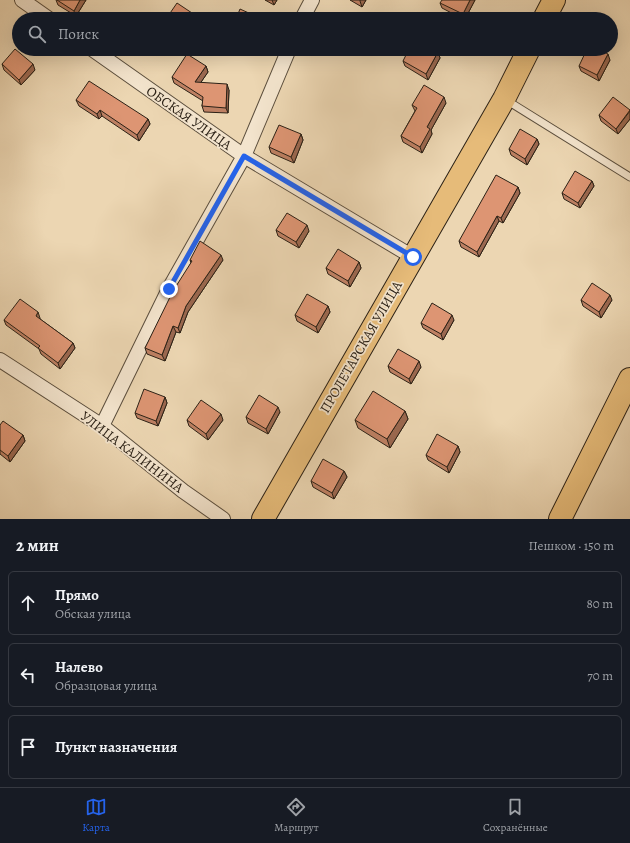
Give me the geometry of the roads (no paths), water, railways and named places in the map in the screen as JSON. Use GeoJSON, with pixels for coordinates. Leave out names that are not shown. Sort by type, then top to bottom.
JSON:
{"type":"FeatureCollection","features":[{"type":"Feature","properties":{"kind":"main road"},"geometry":{"type":"LineString","coordinates":[[548,12],[554,0]]}},
{"type":"Feature","properties":{"kind":"main road","name":"ПРОЛЕТАРСКАЯ УЛИЦА"},"geometry":{"type":"LineString","coordinates":[[263,519],[504,98],[525,56]]}},
{"type":"Feature","properties":{"kind":"main road"},"geometry":{"type":"LineString","coordinates":[[560,519],[630,379]]}},
{"type":"Feature","properties":{"kind":"street"},"geometry":{"type":"LineString","coordinates":[[22,0],[39,12]]}},
{"type":"Feature","properties":{"kind":"street"},"geometry":{"type":"LineString","coordinates":[[306,12],[312,0]]}},
{"type":"Feature","properties":{"kind":"street","name":"ОБСКАЯ УЛИЦА"},"geometry":{"type":"LineString","coordinates":[[102,56],[244,156],[413,257]]}},
{"type":"Feature","properties":{"kind":"street"},"geometry":{"type":"LineString","coordinates":[[102,426],[169,289],[244,156],[286,56]]}},
{"type":"Feature","properties":{"kind":"street","name":"УЛИЦА КАЛИНИНА"},"geometry":{"type":"LineString","coordinates":[[0,360],[102,426],[183,491],[223,519]]}},
{"type":"Feature","properties":{"kind":"lane"},"geometry":{"type":"LineString","coordinates":[[504,98],[630,177]]}}]}
